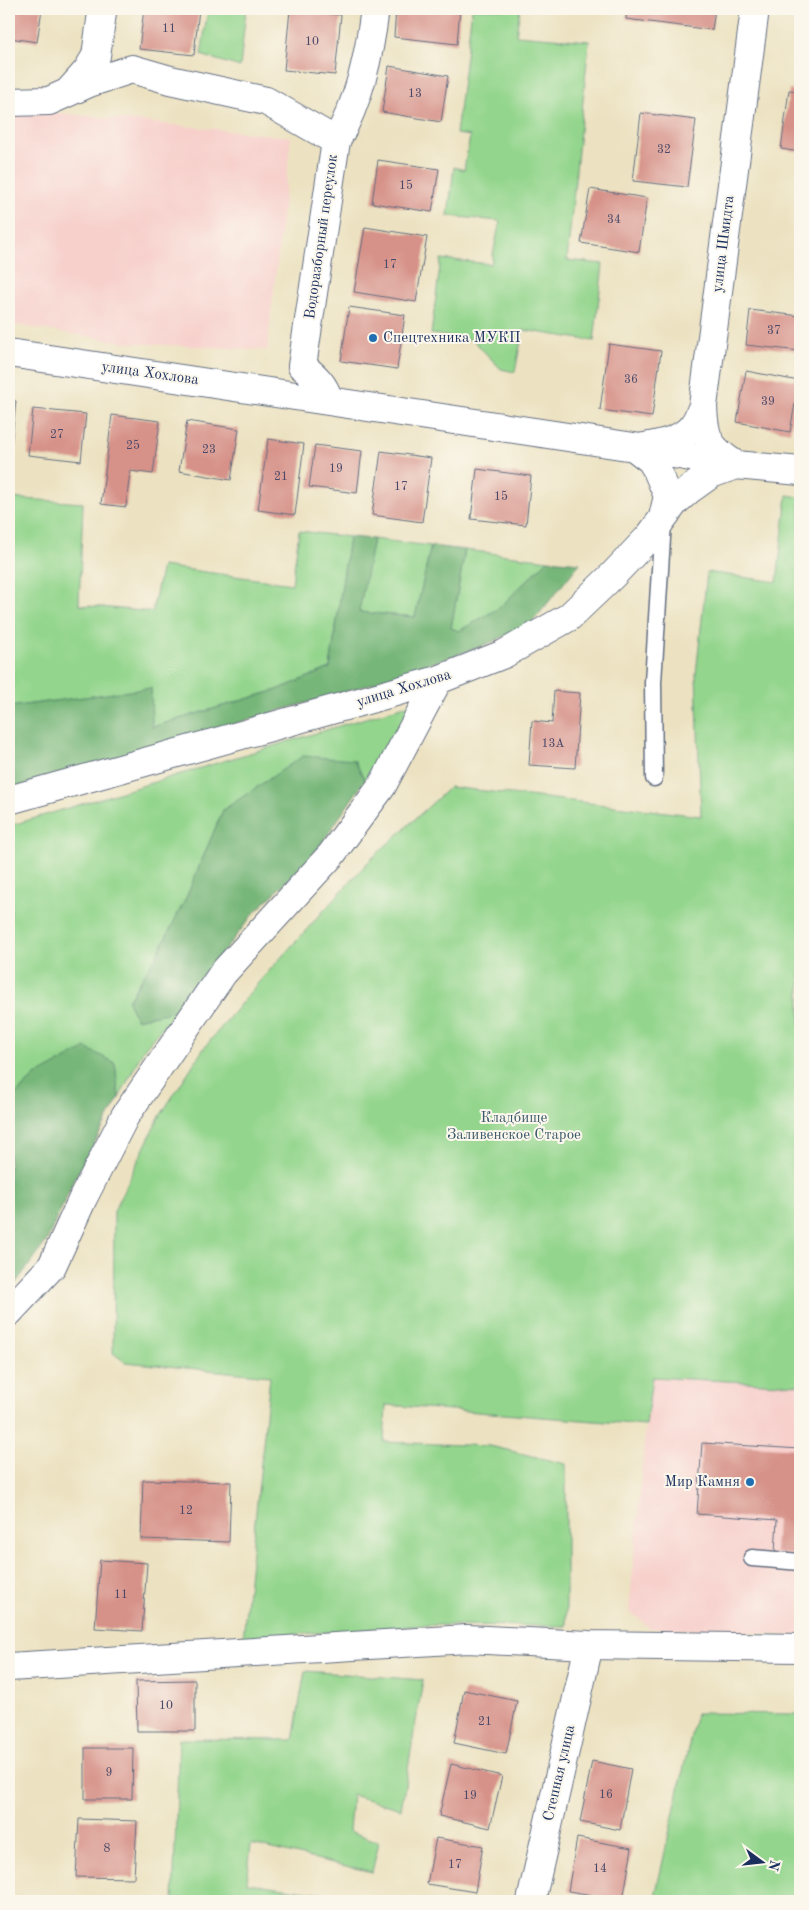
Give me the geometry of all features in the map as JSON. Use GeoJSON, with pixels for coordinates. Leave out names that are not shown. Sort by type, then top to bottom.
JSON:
{"type":"FeatureCollection","features":[{"type":"Feature","properties":{"kind":"street"},"geometry":{"type":"LineString","coordinates":[[336,140],[348,121],[358,94],[372,32],[375,9]]}},
{"type":"Feature","properties":{"kind":"street","name":"улица Шмидта"},"geometry":{"type":"LineString","coordinates":[[736,465],[719,454],[706,435],[703,406],[755,9]]}},
{"type":"Feature","properties":{"kind":"street"},"geometry":{"type":"LineString","coordinates":[[9,102],[49,101],[89,83],[132,68],[108,42],[102,11]]}},
{"type":"Feature","properties":{"kind":"street"},"geometry":{"type":"LineString","coordinates":[[67,93],[87,71],[96,56],[102,11]]}},
{"type":"Feature","properties":{"kind":"street","name":"Водоразборный переулок"},"geometry":{"type":"LineString","coordinates":[[132,68],[170,80],[266,101],[336,140],[302,366]]}},
{"type":"Feature","properties":{"kind":"street","name":"улица Хохлова"},"geometry":{"type":"LineString","coordinates":[[9,353],[638,447],[736,465],[800,471]]}},
{"type":"Feature","properties":{"kind":"street"},"geometry":{"type":"LineString","coordinates":[[269,391],[281,376],[290,370],[302,366],[320,380],[326,390],[328,400]]}},
{"type":"Feature","properties":{"kind":"street"},"geometry":{"type":"LineString","coordinates":[[638,447],[672,440],[682,434],[693,426],[703,406]]}},
{"type":"Feature","properties":{"kind":"street"},"geometry":{"type":"LineString","coordinates":[[638,447],[658,470],[668,496],[663,517]]}},
{"type":"Feature","properties":{"kind":"street","name":"улица Хохлова"},"geometry":{"type":"LineString","coordinates":[[9,800],[438,680],[504,654],[569,617],[649,537],[663,517],[690,489],[711,474],[736,465]]}},
{"type":"Feature","properties":{"kind":"street"},"geometry":{"type":"LineString","coordinates":[[9,1312],[52,1266],[83,1198],[126,1116],[223,973],[331,854],[382,786],[438,680]]}},
{"type":"Feature","properties":{"kind":"street"},"geometry":{"type":"LineString","coordinates":[[9,1667],[467,1639],[589,1645],[800,1648]]}},
{"type":"Feature","properties":{"kind":"street","name":"Степная улица"},"geometry":{"type":"LineString","coordinates":[[531,1901],[589,1645]]}},
{"type":"Feature","properties":{"kind":"lane"},"geometry":{"type":"LineString","coordinates":[[654,778],[653,682],[663,517]]}},
{"type":"Feature","properties":{"kind":"lane"},"geometry":{"type":"LineString","coordinates":[[752,1558],[800,1562]]}},
{"type":"Feature","properties":{"kind":"shaded area"},"geometry":{"type":"Polygon","coordinates":[[[9,108],[291,137],[267,350],[130,343],[9,324],[9,108]]]}},
{"type":"Feature","properties":{"kind":"shaded area"},"geometry":{"type":"Polygon","coordinates":[[[652,1377],[800,1385],[800,1635],[650,1628],[629,1611],[652,1377]]]}},
{"type":"Feature","properties":{"kind":"green space"},"geometry":{"type":"Polygon","coordinates":[[[208,9],[246,9],[240,67],[201,55],[208,9]]]}},
{"type":"Feature","properties":{"kind":"green space"},"geometry":{"type":"Polygon","coordinates":[[[472,9],[520,9],[516,35],[589,41],[567,260],[603,264],[594,341],[523,330],[515,372],[501,369],[473,340],[431,334],[441,259],[491,264],[500,221],[448,216],[454,167],[464,170],[470,136],[456,134],[472,9]]]}},
{"type":"Feature","properties":{"kind":"green space","name":"Кладбище Заливенское Старое"},"geometry":{"type":"Polygon","coordinates":[[[787,495],[800,497],[800,1385],[652,1377],[646,1425],[386,1405],[384,1442],[490,1446],[566,1464],[566,1626],[429,1625],[243,1638],[270,1376],[125,1362],[113,1353],[114,1211],[158,1119],[204,1048],[258,983],[368,862],[450,787],[701,816],[696,674],[707,572],[777,582],[787,495]]]}},
{"type":"Feature","properties":{"kind":"green space"},"geometry":{"type":"Polygon","coordinates":[[[9,498],[83,503],[79,605],[152,612],[162,566],[292,584],[299,531],[349,537],[330,668],[277,690],[152,727],[151,689],[9,707],[9,498]]]}},
{"type":"Feature","properties":{"kind":"green space"},"geometry":{"type":"Polygon","coordinates":[[[349,537],[373,539],[359,612],[415,617],[431,546],[465,550],[451,628],[459,631],[499,608],[548,560],[580,563],[530,625],[482,646],[368,685],[9,789],[9,707],[151,688],[152,727],[277,690],[330,668],[349,537]]]}},
{"type":"Feature","properties":{"kind":"green space"},"geometry":{"type":"Polygon","coordinates":[[[373,539],[431,546],[415,617],[358,612],[373,539]]]}},
{"type":"Feature","properties":{"kind":"green space"},"geometry":{"type":"Polygon","coordinates":[[[465,550],[548,560],[499,608],[459,631],[451,629],[465,550]]]}},
{"type":"Feature","properties":{"kind":"green space"},"geometry":{"type":"Polygon","coordinates":[[[415,703],[365,780],[354,760],[223,810],[186,898],[157,955],[128,1000],[136,1019],[176,1011],[143,1050],[119,1098],[115,1063],[35,1076],[9,1101],[9,929],[11,912],[9,906],[9,826],[415,703]]]}},
{"type":"Feature","properties":{"kind":"green space"},"geometry":{"type":"Polygon","coordinates":[[[303,756],[354,760],[365,780],[313,856],[255,912],[176,1011],[136,1019],[128,1001],[157,955],[186,898],[223,810],[303,756]]]}},
{"type":"Feature","properties":{"kind":"green space"},"geometry":{"type":"Polygon","coordinates":[[[86,1048],[115,1063],[119,1098],[73,1182],[46,1242],[15,1284],[9,1286],[9,1101],[35,1076],[86,1048]]]}},
{"type":"Feature","properties":{"kind":"green space"},"geometry":{"type":"Polygon","coordinates":[[[305,1671],[423,1680],[401,1809],[352,1795],[349,1831],[379,1842],[372,1872],[251,1844],[247,1883],[344,1896],[343,1901],[173,1901],[179,1739],[293,1740],[305,1671]]]}},
{"type":"Feature","properties":{"kind":"green space"},"geometry":{"type":"Polygon","coordinates":[[[696,1713],[800,1714],[800,1901],[654,1901],[696,1713]]]}},
{"type":"Feature","properties":{"kind":"building"},"geometry":{"type":"Polygon","coordinates":[[[9,9],[42,9],[37,42],[9,38],[9,9]]]}},
{"type":"Feature","properties":{"kind":"building"},"geometry":{"type":"Polygon","coordinates":[[[144,9],[199,9],[194,55],[139,49],[144,9]]]}},
{"type":"Feature","properties":{"kind":"building"},"geometry":{"type":"Polygon","coordinates":[[[396,9],[460,9],[457,44],[394,37],[396,9]]]}},
{"type":"Feature","properties":{"kind":"building"},"geometry":{"type":"Polygon","coordinates":[[[627,9],[715,9],[712,30],[626,19],[627,9]]]}},
{"type":"Feature","properties":{"kind":"building"},"geometry":{"type":"Polygon","coordinates":[[[290,10],[341,15],[335,75],[284,70],[290,10]]]}},
{"type":"Feature","properties":{"kind":"building"},"geometry":{"type":"Polygon","coordinates":[[[389,66],[448,76],[441,122],[382,112],[389,66]]]}},
{"type":"Feature","properties":{"kind":"building"},"geometry":{"type":"Polygon","coordinates":[[[789,90],[800,91],[800,152],[781,149],[789,90]]]}},
{"type":"Feature","properties":{"kind":"building"},"geometry":{"type":"Polygon","coordinates":[[[641,113],[696,120],[687,187],[633,181],[641,113]]]}},
{"type":"Feature","properties":{"kind":"building"},"geometry":{"type":"Polygon","coordinates":[[[378,160],[439,169],[432,212],[372,203],[378,160]]]}},
{"type":"Feature","properties":{"kind":"building"},"geometry":{"type":"Polygon","coordinates":[[[590,189],[647,198],[639,252],[581,243],[590,189]]]}},
{"type":"Feature","properties":{"kind":"building"},"geometry":{"type":"Polygon","coordinates":[[[365,227],[427,237],[416,302],[354,292],[365,227]]]}},
{"type":"Feature","properties":{"kind":"building","name":"Спецтехника МУКП"},"geometry":{"type":"Polygon","coordinates":[[[349,307],[405,315],[397,369],[341,361],[349,307]]]}},
{"type":"Feature","properties":{"kind":"building"},"geometry":{"type":"Polygon","coordinates":[[[750,310],[800,316],[800,351],[746,345],[750,310]]]}},
{"type":"Feature","properties":{"kind":"building"},"geometry":{"type":"Polygon","coordinates":[[[609,344],[661,351],[652,417],[600,410],[609,344]]]}},
{"type":"Feature","properties":{"kind":"building"},"geometry":{"type":"Polygon","coordinates":[[[746,371],[799,381],[790,432],[737,422],[746,371]]]}},
{"type":"Feature","properties":{"kind":"building"},"geometry":{"type":"Polygon","coordinates":[[[9,400],[16,401],[10,457],[9,457],[9,400]]]}},
{"type":"Feature","properties":{"kind":"building"},"geometry":{"type":"Polygon","coordinates":[[[33,409],[86,414],[81,461],[28,455],[33,409]]]}},
{"type":"Feature","properties":{"kind":"building"},"geometry":{"type":"Polygon","coordinates":[[[112,415],[160,421],[153,474],[130,471],[126,507],[101,504],[112,415]]]}},
{"type":"Feature","properties":{"kind":"building"},"geometry":{"type":"Polygon","coordinates":[[[187,421],[239,429],[231,480],[179,471],[187,421]]]}},
{"type":"Feature","properties":{"kind":"building"},"geometry":{"type":"Polygon","coordinates":[[[268,439],[304,444],[295,515],[258,510],[268,439]]]}},
{"type":"Feature","properties":{"kind":"building"},"geometry":{"type":"Polygon","coordinates":[[[315,445],[362,451],[357,493],[309,487],[315,445]]]}},
{"type":"Feature","properties":{"kind":"building"},"geometry":{"type":"Polygon","coordinates":[[[381,451],[431,458],[422,522],[372,515],[381,451]]]}},
{"type":"Feature","properties":{"kind":"building"},"geometry":{"type":"Polygon","coordinates":[[[477,469],[531,476],[526,525],[471,519],[477,469]]]}},
{"type":"Feature","properties":{"kind":"building"},"geometry":{"type":"Polygon","coordinates":[[[554,691],[580,693],[575,768],[529,765],[532,721],[552,723],[554,691]]]}},
{"type":"Feature","properties":{"kind":"building","name":"Мир Камня"},"geometry":{"type":"Polygon","coordinates":[[[702,1443],[800,1449],[800,1555],[775,1553],[777,1520],[697,1514],[702,1443]]]}},
{"type":"Feature","properties":{"kind":"building"},"geometry":{"type":"Polygon","coordinates":[[[143,1480],[231,1482],[229,1542],[141,1539],[143,1480]]]}},
{"type":"Feature","properties":{"kind":"building"},"geometry":{"type":"Polygon","coordinates":[[[100,1560],[147,1563],[142,1631],[95,1628],[100,1560]]]}},
{"type":"Feature","properties":{"kind":"building"},"geometry":{"type":"Polygon","coordinates":[[[195,1680],[195,1731],[137,1731],[136,1681],[195,1680]]]}},
{"type":"Feature","properties":{"kind":"building"},"geometry":{"type":"Polygon","coordinates":[[[464,1690],[517,1701],[506,1754],[454,1743],[464,1690]]]}},
{"type":"Feature","properties":{"kind":"building"},"geometry":{"type":"Polygon","coordinates":[[[85,1748],[133,1748],[132,1799],[85,1799],[85,1748]]]}},
{"type":"Feature","properties":{"kind":"building"},"geometry":{"type":"Polygon","coordinates":[[[592,1761],[631,1769],[620,1830],[580,1822],[592,1761]]]}},
{"type":"Feature","properties":{"kind":"building"},"geometry":{"type":"Polygon","coordinates":[[[451,1764],[502,1776],[490,1828],[439,1816],[451,1764]]]}},
{"type":"Feature","properties":{"kind":"building"},"geometry":{"type":"Polygon","coordinates":[[[79,1819],[137,1821],[134,1878],[76,1877],[79,1819]]]}},
{"type":"Feature","properties":{"kind":"building"},"geometry":{"type":"Polygon","coordinates":[[[436,1838],[483,1846],[475,1892],[427,1884],[436,1838]]]}},
{"type":"Feature","properties":{"kind":"building"},"geometry":{"type":"Polygon","coordinates":[[[577,1838],[632,1848],[623,1900],[568,1891],[577,1838]]]}},
{"type":"Feature","properties":{"kind":"place","name":"Спецтехника МУКП"},"geometry":{"type":"Point","coordinates":[373,338]}},
{"type":"Feature","properties":{"kind":"place","name":"Мир Камня"},"geometry":{"type":"Point","coordinates":[750,1482]}}]}
